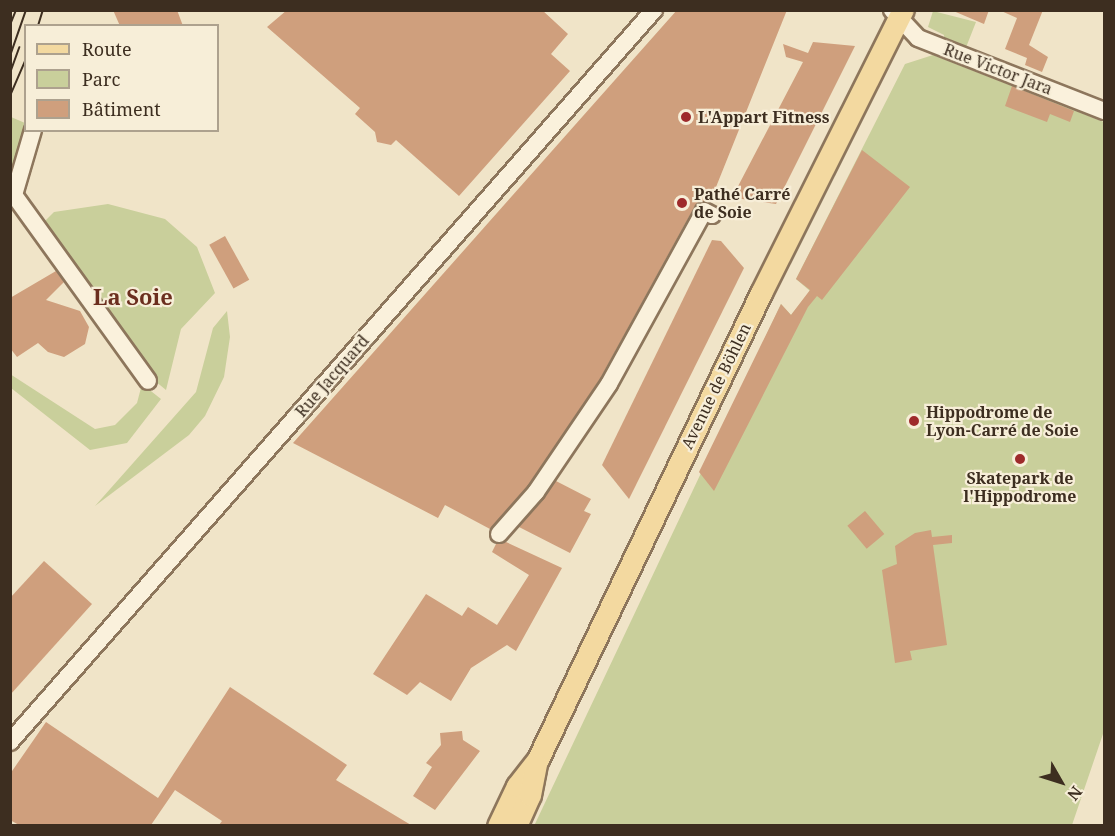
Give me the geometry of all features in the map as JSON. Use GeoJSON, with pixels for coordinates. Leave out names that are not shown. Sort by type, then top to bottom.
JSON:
{"type":"FeatureCollection","features":[{"type":"Feature","properties":{"kind":"main road","name":"Avenue de Böhlen"},"geometry":{"type":"LineString","coordinates":[[498,825],[517,786],[538,759],[898,12]]}},
{"type":"Feature","properties":{"kind":"main road","name":"Avenue de Böhlen"},"geometry":{"type":"LineString","coordinates":[[516,825],[530,795],[538,759]]}},
{"type":"Feature","properties":{"kind":"street","name":"Rue Jacquard"},"geometry":{"type":"LineString","coordinates":[[10,742],[654,10]]}},
{"type":"Feature","properties":{"kind":"street","name":"Rue Victor Jara"},"geometry":{"type":"LineString","coordinates":[[898,12],[918,38],[1104,111]]}},
{"type":"Feature","properties":{"kind":"street"},"geometry":{"type":"LineString","coordinates":[[32,132],[14,195],[148,381]]}},
{"type":"Feature","properties":{"kind":"street"},"geometry":{"type":"LineString","coordinates":[[499,534],[536,492],[609,384],[704,211],[712,215]]}},
{"type":"Feature","properties":{"kind":"green space"},"geometry":{"type":"Polygon","coordinates":[[[933,11],[976,22],[965,50],[944,42],[944,35],[928,27],[933,11]]]}},
{"type":"Feature","properties":{"kind":"green space","name":"Hippodrome de Lyon-Carré de Soie"},"geometry":{"type":"Polygon","coordinates":[[[933,55],[1104,122],[1104,731],[1072,825],[534,826],[781,304],[791,315],[810,291],[796,279],[905,64],[933,55]]]}},
{"type":"Feature","properties":{"kind":"green space"},"geometry":{"type":"Polygon","coordinates":[[[11,117],[24,123],[26,132],[11,173],[11,117]]]}},
{"type":"Feature","properties":{"kind":"green space"},"geometry":{"type":"Polygon","coordinates":[[[108,204],[165,219],[197,247],[215,293],[181,329],[166,390],[149,376],[36,230],[54,212],[108,204]]]}},
{"type":"Feature","properties":{"kind":"green space"},"geometry":{"type":"Polygon","coordinates":[[[227,311],[230,337],[224,377],[205,416],[189,435],[95,506],[196,392],[213,328],[227,311]]]}},
{"type":"Feature","properties":{"kind":"green space"},"geometry":{"type":"Polygon","coordinates":[[[10,374],[95,429],[115,425],[137,403],[142,384],[161,399],[127,443],[90,450],[11,388],[10,374]]]}},
{"type":"Feature","properties":{"kind":"building"},"geometry":{"type":"Polygon","coordinates":[[[113,10],[177,10],[182,24],[119,24],[113,10]]]}},
{"type":"Feature","properties":{"kind":"building"},"geometry":{"type":"Polygon","coordinates":[[[287,10],[542,10],[568,34],[551,54],[570,71],[459,196],[396,140],[391,145],[377,142],[375,132],[355,114],[360,108],[267,27],[287,10]]]}},
{"type":"Feature","properties":{"kind":"building"},"geometry":{"type":"Polygon","coordinates":[[[677,10],[787,10],[710,202],[695,206],[600,379],[528,486],[490,529],[445,505],[438,518],[293,443],[677,10]]]}},
{"type":"Feature","properties":{"kind":"building"},"geometry":{"type":"Polygon","coordinates":[[[951,10],[989,10],[984,24],[951,10]]]}},
{"type":"Feature","properties":{"kind":"building"},"geometry":{"type":"Polygon","coordinates":[[[999,10],[1043,10],[1029,45],[1048,57],[1042,72],[1025,65],[1027,58],[1005,49],[1017,18],[999,10]]]}},
{"type":"Feature","properties":{"kind":"building"},"geometry":{"type":"Polygon","coordinates":[[[813,42],[855,46],[776,204],[742,199],[735,192],[803,62],[786,57],[783,44],[808,53],[813,42]]]}},
{"type":"Feature","properties":{"kind":"building"},"geometry":{"type":"Polygon","coordinates":[[[1012,86],[1074,111],[1070,122],[1050,114],[1047,122],[1005,106],[1012,86]]]}},
{"type":"Feature","properties":{"kind":"building"},"geometry":{"type":"Polygon","coordinates":[[[862,150],[910,187],[822,300],[817,296],[808,307],[714,491],[699,472],[781,304],[791,315],[810,290],[796,279],[862,150]]]}},
{"type":"Feature","properties":{"kind":"building"},"geometry":{"type":"Polygon","coordinates":[[[225,236],[249,280],[233,288],[209,245],[225,236]]]}},
{"type":"Feature","properties":{"kind":"building"},"geometry":{"type":"Polygon","coordinates":[[[712,240],[721,241],[744,268],[629,499],[602,465],[712,240]]]}},
{"type":"Feature","properties":{"kind":"building"},"geometry":{"type":"Polygon","coordinates":[[[56,271],[64,282],[46,300],[80,311],[89,327],[85,344],[64,357],[48,352],[38,343],[17,357],[10,348],[10,298],[56,271]]]}},
{"type":"Feature","properties":{"kind":"building"},"geometry":{"type":"Polygon","coordinates":[[[556,481],[591,499],[584,511],[591,514],[570,553],[519,527],[556,481]]]}},
{"type":"Feature","properties":{"kind":"building"},"geometry":{"type":"Polygon","coordinates":[[[865,511],[884,534],[867,549],[847,526],[865,511]]]}},
{"type":"Feature","properties":{"kind":"building"},"geometry":{"type":"Polygon","coordinates":[[[931,530],[932,537],[952,535],[952,543],[933,545],[947,645],[910,651],[912,660],[895,663],[882,570],[897,564],[895,546],[915,533],[931,530]]]}},
{"type":"Feature","properties":{"kind":"building"},"geometry":{"type":"Polygon","coordinates":[[[506,542],[562,568],[516,651],[507,645],[471,668],[451,701],[420,682],[407,695],[373,674],[426,594],[462,616],[468,607],[497,625],[529,575],[492,552],[496,544],[506,542]]]}},
{"type":"Feature","properties":{"kind":"building"},"geometry":{"type":"Polygon","coordinates":[[[44,561],[92,604],[10,695],[10,598],[44,561]]]}},
{"type":"Feature","properties":{"kind":"building"},"geometry":{"type":"Polygon","coordinates":[[[230,687],[347,765],[336,780],[411,825],[219,825],[222,821],[175,790],[151,825],[19,825],[10,820],[10,774],[46,722],[158,798],[230,687]]]}},
{"type":"Feature","properties":{"kind":"building"},"geometry":{"type":"Polygon","coordinates":[[[462,731],[463,740],[480,751],[435,810],[413,796],[432,767],[426,763],[441,745],[440,733],[462,731]]]}},
{"type":"Feature","properties":{"kind":"tram line"},"geometry":{"type":"LineString","coordinates":[[10,25],[16,10]]}},
{"type":"Feature","properties":{"kind":"tram line"},"geometry":{"type":"LineString","coordinates":[[10,56],[26,10]]}},
{"type":"Feature","properties":{"kind":"tram line"},"geometry":{"type":"LineString","coordinates":[[39,24],[43,10]]}},
{"type":"Feature","properties":{"kind":"tram line"},"geometry":{"type":"LineString","coordinates":[[10,73],[19,48]]}},
{"type":"Feature","properties":{"kind":"tram line"},"geometry":{"type":"LineString","coordinates":[[10,96],[24,64]]}},
{"type":"Feature","properties":{"kind":"place","name":"L'Appart Fitness"},"geometry":{"type":"Point","coordinates":[686,117]}},
{"type":"Feature","properties":{"kind":"place","name":"Pathé Carré de Soie"},"geometry":{"type":"Point","coordinates":[682,203]}},
{"type":"Feature","properties":{"kind":"place","name":"Hippodrome de Lyon-Carré de Soie"},"geometry":{"type":"Point","coordinates":[914,421]}},
{"type":"Feature","properties":{"kind":"place","name":"Skatepark de l'Hippodrome"},"geometry":{"type":"Point","coordinates":[1020,459]}},
{"type":"Feature","properties":{"kind":"district","name":"La Soie"},"geometry":{"type":"Point","coordinates":[133,297]}}]}
